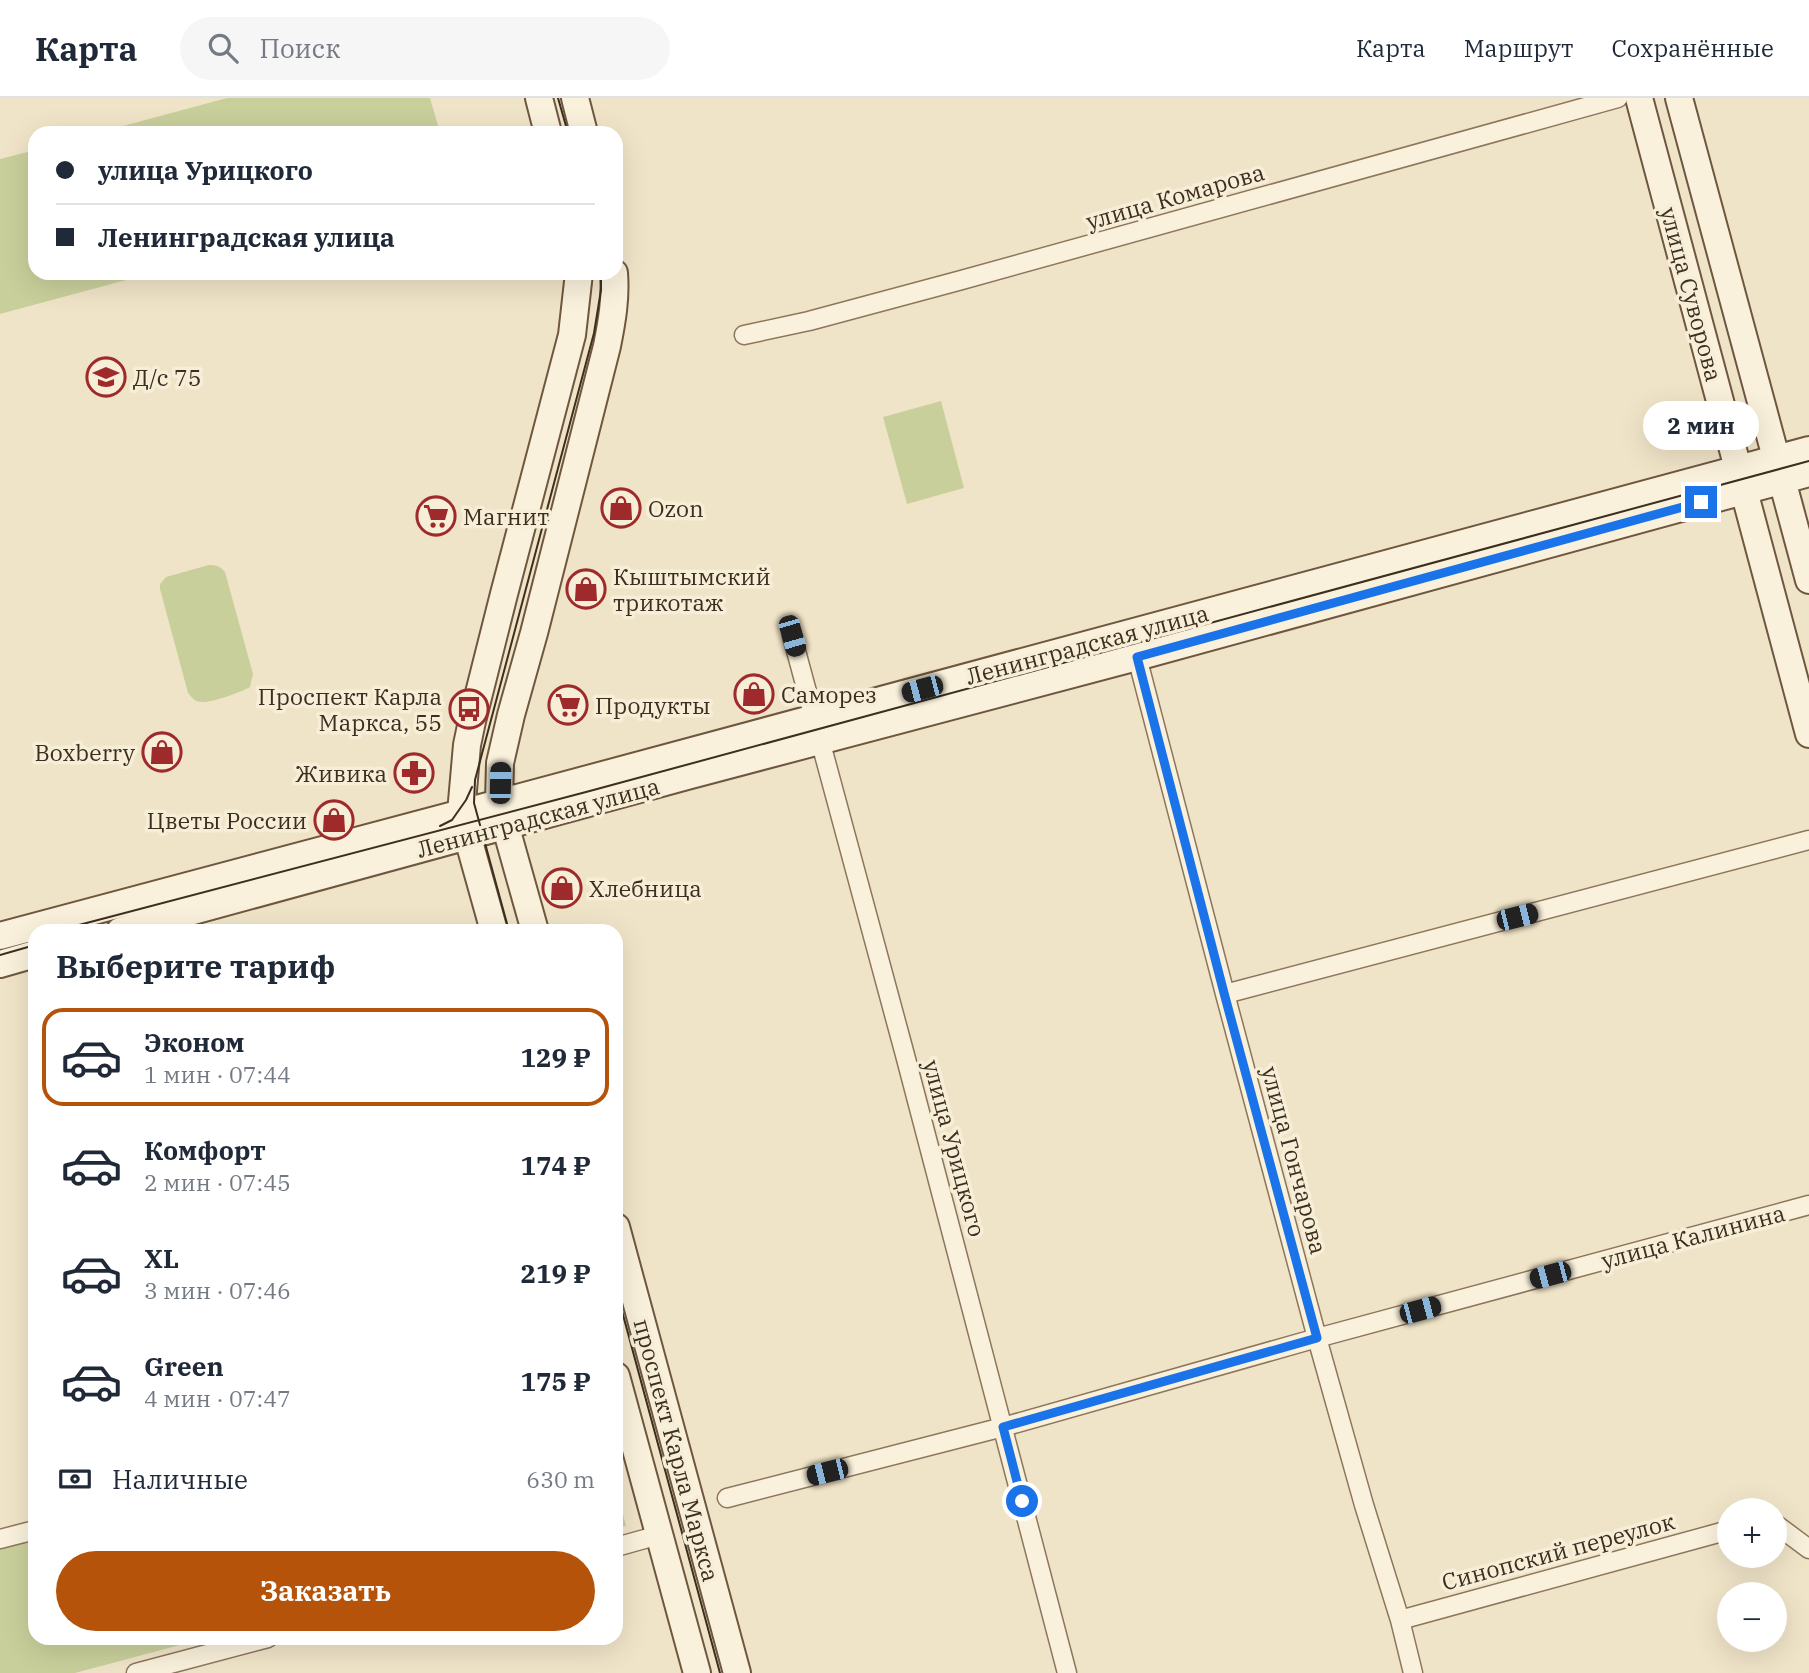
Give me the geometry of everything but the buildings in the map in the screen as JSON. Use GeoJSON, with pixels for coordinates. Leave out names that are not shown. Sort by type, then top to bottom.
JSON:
{"type":"FeatureCollection","features":[{"type":"Feature","properties":{"kind":"main road"},"geometry":{"type":"LineString","coordinates":[[539,98],[546,126]]}},
{"type":"Feature","properties":{"kind":"main road"},"geometry":{"type":"LineString","coordinates":[[575,98],[582,126]]}},
{"type":"Feature","properties":{"kind":"main road","name":"улица Суворова"},"geometry":{"type":"LineString","coordinates":[[1639,98],[1809,734]]}},
{"type":"Feature","properties":{"kind":"main road","name":"улица Суворова"},"geometry":{"type":"LineString","coordinates":[[1678,98],[1809,580]]}},
{"type":"Feature","properties":{"kind":"main road"},"geometry":{"type":"LineString","coordinates":[[492,924],[464,825],[467,745],[572,335],[578,280]]}},
{"type":"Feature","properties":{"kind":"main road"},"geometry":{"type":"LineString","coordinates":[[533,924],[503,815],[500,764],[607,346],[613,315],[614,280]]}},
{"type":"Feature","properties":{"kind":"main road","name":"Ленинградская улица"},"geometry":{"type":"LineString","coordinates":[[1779,470],[1809,450]]}},
{"type":"Feature","properties":{"kind":"main road","name":"Ленинградская улица"},"geometry":{"type":"LineString","coordinates":[[50,924],[503,815],[1742,479],[1779,470],[1809,473]]}},
{"type":"Feature","properties":{"kind":"main road","name":"Ленинградская улица"},"geometry":{"type":"LineString","coordinates":[[818,729],[1137,657],[1742,479]]}},
{"type":"Feature","properties":{"kind":"main road","name":"Ленинградская улица"},"geometry":{"type":"LineString","coordinates":[[143,924],[464,825]]}},
{"type":"Feature","properties":{"kind":"main road","name":"Ленинградская улица"},"geometry":{"type":"LineString","coordinates":[[0,936],[28,929]]}},
{"type":"Feature","properties":{"kind":"main road"},"geometry":{"type":"LineString","coordinates":[[0,964],[28,956]]}},
{"type":"Feature","properties":{"kind":"main road","name":"проспект Карла Маркса"},"geometry":{"type":"LineString","coordinates":[[623,1253],[737,1673]]}},
{"type":"Feature","properties":{"kind":"main road","name":"проспект Карла Маркса"},"geometry":{"type":"LineString","coordinates":[[623,1403],[697,1673]]}},
{"type":"Feature","properties":{"kind":"main road"},"geometry":{"type":"LineString","coordinates":[[659,1535],[697,1525]]}},
{"type":"Feature","properties":{"kind":"street","name":"улица Комарова"},"geometry":{"type":"LineString","coordinates":[[744,335],[809,321],[958,281],[1618,98]]}},
{"type":"Feature","properties":{"kind":"street","name":"улица Урицкого"},"geometry":{"type":"LineString","coordinates":[[792,636],[1067,1673]]}},
{"type":"Feature","properties":{"kind":"street","name":"улица Гончарова"},"geometry":{"type":"LineString","coordinates":[[1137,657],[1317,1338],[1364,1506],[1400,1620],[1413,1673]]}},
{"type":"Feature","properties":{"kind":"street"},"geometry":{"type":"LineString","coordinates":[[1224,993],[1809,840]]}},
{"type":"Feature","properties":{"kind":"street","name":"улица Калинина"},"geometry":{"type":"LineString","coordinates":[[727,1498],[1003,1427],[1317,1338],[1809,1205]]}},
{"type":"Feature","properties":{"kind":"street"},"geometry":{"type":"LineString","coordinates":[[0,1539],[28,1532]]}},
{"type":"Feature","properties":{"kind":"street","name":"Синопский переулок"},"geometry":{"type":"LineString","coordinates":[[1400,1620],[1717,1533]]}},
{"type":"Feature","properties":{"kind":"street"},"geometry":{"type":"LineString","coordinates":[[1787,1533],[1809,1549]]}},
{"type":"Feature","properties":{"kind":"street"},"geometry":{"type":"LineString","coordinates":[[623,1544],[659,1535]]}},
{"type":"Feature","properties":{"kind":"street"},"geometry":{"type":"LineString","coordinates":[[136,1673],[242,1645]]}},
{"type":"Feature","properties":{"kind":"green space"},"geometry":{"type":"Polygon","coordinates":[[[227,98],[430,98],[438,126],[123,126],[227,98]]]}},
{"type":"Feature","properties":{"kind":"green space"},"geometry":{"type":"Polygon","coordinates":[[[28,152],[28,280],[126,280],[0,314],[0,159],[28,152]]]}},
{"type":"Feature","properties":{"kind":"green space"},"geometry":{"type":"Polygon","coordinates":[[[941,401],[964,488],[907,504],[883,417],[941,401]]]}},
{"type":"Feature","properties":{"kind":"green space"},"geometry":{"type":"Polygon","coordinates":[[[209,565],[218,566],[225,572],[253,674],[250,687],[226,697],[202,702],[188,693],[160,584],[166,577],[209,565]]]}},
{"type":"Feature","properties":{"kind":"green space"},"geometry":{"type":"Polygon","coordinates":[[[28,1538],[28,1645],[180,1645],[75,1673],[0,1673],[0,1546],[28,1538]]]}},
{"type":"Feature","properties":{"kind":"tram line"},"geometry":{"type":"LineString","coordinates":[[558,98],[566,126]]}},
{"type":"Feature","properties":{"kind":"tram line"},"geometry":{"type":"LineString","coordinates":[[507,924],[474,803],[475,780],[594,333],[601,280]]}},
{"type":"Feature","properties":{"kind":"tram line"},"geometry":{"type":"LineString","coordinates":[[83,924],[586,792],[1809,461]]}},
{"type":"Feature","properties":{"kind":"tram line"},"geometry":{"type":"LineString","coordinates":[[440,826],[452,820],[472,787]]}},
{"type":"Feature","properties":{"kind":"tram line"},"geometry":{"type":"LineString","coordinates":[[0,955],[28,947]]}},
{"type":"Feature","properties":{"kind":"tram line"},"geometry":{"type":"LineString","coordinates":[[623,1315],[720,1673]]}},
{"type":"Feature","properties":{"kind":"place","name":"Д/с 75"},"geometry":{"type":"Point","coordinates":[106,377]}},
{"type":"Feature","properties":{"kind":"place","name":"Ozon"},"geometry":{"type":"Point","coordinates":[621,508]}},
{"type":"Feature","properties":{"kind":"place","name":"Магнит"},"geometry":{"type":"Point","coordinates":[436,516]}},
{"type":"Feature","properties":{"kind":"place","name":"Кыштымский трикотаж"},"geometry":{"type":"Point","coordinates":[586,589]}},
{"type":"Feature","properties":{"kind":"place","name":"Саморез"},"geometry":{"type":"Point","coordinates":[754,694]}},
{"type":"Feature","properties":{"kind":"place","name":"Продукты"},"geometry":{"type":"Point","coordinates":[568,705]}},
{"type":"Feature","properties":{"kind":"place","name":"Проспект Карла Маркса, 55"},"geometry":{"type":"Point","coordinates":[469,709]}},
{"type":"Feature","properties":{"kind":"place","name":"Boxberry"},"geometry":{"type":"Point","coordinates":[162,752]}},
{"type":"Feature","properties":{"kind":"place","name":"Живика"},"geometry":{"type":"Point","coordinates":[414,773]}},
{"type":"Feature","properties":{"kind":"place","name":"Цветы России"},"geometry":{"type":"Point","coordinates":[334,820]}},
{"type":"Feature","properties":{"kind":"place","name":"Хлебница"},"geometry":{"type":"Point","coordinates":[562,888]}},
{"type":"Feature","properties":{"kind":"route"},"geometry":{"type":"LineString","coordinates":[[1022,1501],[1003,1427],[1317,1338],[1137,657],[1701,502]]}}]}
